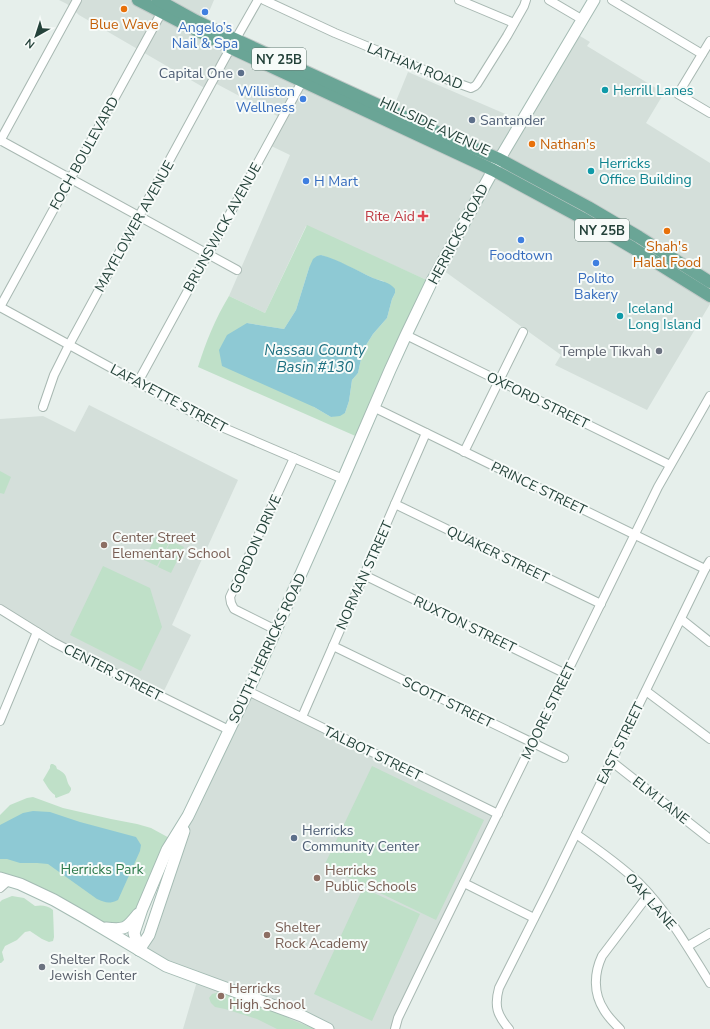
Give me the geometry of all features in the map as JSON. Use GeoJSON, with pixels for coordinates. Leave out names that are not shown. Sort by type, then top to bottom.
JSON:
{"type":"FeatureCollection","features":[{"type":"Feature","properties":{"kind":"main road","name":"HILLSIDE AVENUE"},"geometry":{"type":"LineString","coordinates":[[138,0],[163,4],[234,44],[588,207],[710,282]]}},
{"type":"Feature","properties":{"kind":"main road","name":"HERRICKS ROAD"},"geometry":{"type":"LineString","coordinates":[[343,479],[373,407],[431,283],[496,164],[594,0]]}},
{"type":"Feature","properties":{"kind":"main road","name":"HILLSIDE AVENUE"},"geometry":{"type":"LineString","coordinates":[[496,164],[710,296]]}},
{"type":"Feature","properties":{"kind":"main road","name":"SOUTH HERRICKS ROAD"},"geometry":{"type":"LineString","coordinates":[[139,950],[134,933],[142,909],[167,850],[188,816],[248,691],[343,479]]}},
{"type":"Feature","properties":{"kind":"main road","name":"SOUTH HERRICKS ROAD"},"geometry":{"type":"LineString","coordinates":[[139,950],[149,935],[188,816]]}},
{"type":"Feature","properties":{"kind":"main road"},"geometry":{"type":"LineString","coordinates":[[4,879],[20,884],[54,900],[166,966],[302,1016],[328,1029]]}},
{"type":"Feature","properties":{"kind":"main road"},"geometry":{"type":"LineString","coordinates":[[101,927],[122,929],[129,925],[142,909]]}},
{"type":"Feature","properties":{"kind":"street"},"geometry":{"type":"LineString","coordinates":[[77,0],[0,140],[237,270]]}},
{"type":"Feature","properties":{"kind":"street","name":"MAYFLOWER AVENUE"},"geometry":{"type":"LineString","coordinates":[[43,407],[54,375],[139,216],[258,0]]}},
{"type":"Feature","properties":{"kind":"street","name":"LATHAM ROAD"},"geometry":{"type":"LineString","coordinates":[[264,0],[335,33],[471,88],[477,84],[514,23],[526,0]]}},
{"type":"Feature","properties":{"kind":"street"},"geometry":{"type":"LineString","coordinates":[[459,0],[514,23]]}},
{"type":"Feature","properties":{"kind":"street"},"geometry":{"type":"LineString","coordinates":[[549,0],[583,20]]}},
{"type":"Feature","properties":{"kind":"street"},"geometry":{"type":"LineString","coordinates":[[612,0],[702,54]]}},
{"type":"Feature","properties":{"kind":"street","name":"FOCH BOULEVARD"},"geometry":{"type":"LineString","coordinates":[[0,307],[163,4]]}},
{"type":"Feature","properties":{"kind":"street"},"geometry":{"type":"LineString","coordinates":[[710,41],[678,94],[710,113]]}},
{"type":"Feature","properties":{"kind":"street","name":"BRUNSWICK AVENUE"},"geometry":{"type":"LineString","coordinates":[[138,382],[305,76]]}},
{"type":"Feature","properties":{"kind":"street","name":"LAFAYETTE STREET"},"geometry":{"type":"LineString","coordinates":[[0,307],[210,422],[343,479]]}},
{"type":"Feature","properties":{"kind":"street"},"geometry":{"type":"LineString","coordinates":[[464,452],[523,332]]}},
{"type":"Feature","properties":{"kind":"street","name":"OXFORD STREET"},"geometry":{"type":"LineString","coordinates":[[406,336],[670,465]]}},
{"type":"Feature","properties":{"kind":"street","name":"MOORE STREET"},"geometry":{"type":"LineString","coordinates":[[395,1029],[398,1018],[635,534],[670,465],[710,396]]}},
{"type":"Feature","properties":{"kind":"street","name":"PRINCE STREET"},"geometry":{"type":"LineString","coordinates":[[373,407],[705,569]]}},
{"type":"Feature","properties":{"kind":"street","name":"NORMAN STREET"},"geometry":{"type":"LineString","coordinates":[[302,717],[426,433]]}},
{"type":"Feature","properties":{"kind":"street","name":"GORDON DRIVE"},"geometry":{"type":"LineString","coordinates":[[276,630],[234,609],[230,597],[294,458]]}},
{"type":"Feature","properties":{"kind":"street","name":"QUAKER STREET"},"geometry":{"type":"LineString","coordinates":[[395,504],[601,604]]}},
{"type":"Feature","properties":{"kind":"street","name":"EAST STREET"},"geometry":{"type":"LineString","coordinates":[[509,1029],[501,1020],[496,1005],[496,997],[499,988],[710,561]]}},
{"type":"Feature","properties":{"kind":"street","name":"RUXTON STREET"},"geometry":{"type":"LineString","coordinates":[[364,575],[566,674]]}},
{"type":"Feature","properties":{"kind":"street","name":"CENTER STREET"},"geometry":{"type":"LineString","coordinates":[[0,609],[53,642],[229,730]]}},
{"type":"Feature","properties":{"kind":"street"},"geometry":{"type":"LineString","coordinates":[[681,619],[710,642]]}},
{"type":"Feature","properties":{"kind":"street"},"geometry":{"type":"LineString","coordinates":[[0,721],[37,632]]}},
{"type":"Feature","properties":{"kind":"street","name":"SCOTT STREET"},"geometry":{"type":"LineString","coordinates":[[333,646],[564,758]]}},
{"type":"Feature","properties":{"kind":"street","name":"TALBOT STREET"},"geometry":{"type":"LineString","coordinates":[[248,691],[498,814]]}},
{"type":"Feature","properties":{"kind":"street"},"geometry":{"type":"LineString","coordinates":[[646,691],[710,739]]}},
{"type":"Feature","properties":{"kind":"street","name":"ELM LANE"},"geometry":{"type":"LineString","coordinates":[[611,761],[710,839]]}},
{"type":"Feature","properties":{"kind":"street","name":"OAK LANE"},"geometry":{"type":"LineString","coordinates":[[576,834],[624,870],[649,894],[672,922],[710,983]]}},
{"type":"Feature","properties":{"kind":"street"},"geometry":{"type":"LineString","coordinates":[[0,888],[4,879]]}},
{"type":"Feature","properties":{"kind":"street"},"geometry":{"type":"LineString","coordinates":[[464,883],[534,918]]}},
{"type":"Feature","properties":{"kind":"street"},"geometry":{"type":"LineString","coordinates":[[620,1029],[604,1011],[598,997],[596,991],[598,964],[602,956],[649,894]]}},
{"type":"Feature","properties":{"kind":"street"},"geometry":{"type":"LineString","coordinates":[[688,946],[710,933]]}},
{"type":"Feature","properties":{"kind":"shaded area"},"geometry":{"type":"Polygon","coordinates":[[[59,0],[214,0],[205,21],[392,111],[408,72],[510,116],[521,124],[575,33],[590,42],[587,46],[664,93],[646,123],[710,163],[710,304],[647,410],[555,365],[561,355],[440,268],[431,282],[306,226],[265,313],[229,296],[290,155],[267,144],[281,118],[213,82],[208,90],[79,15],[67,4],[59,0]]]}},
{"type":"Feature","properties":{"kind":"shaded area","name":"Center Street Elementary School"},"geometry":{"type":"Polygon","coordinates":[[[89,405],[238,480],[172,625],[191,635],[161,697],[0,609],[0,419],[43,416],[75,432],[89,405]]]}},
{"type":"Feature","properties":{"kind":"shaded area","name":"Herricks Public Schools"},"geometry":{"type":"Polygon","coordinates":[[[248,691],[498,814],[395,1029],[183,1029],[198,978],[139,950],[179,847],[248,691]]]}},
{"type":"Feature","properties":{"kind":"green space"},"geometry":{"type":"Polygon","coordinates":[[[307,225],[431,282],[360,438],[198,367],[211,331],[229,296],[265,313],[307,225]],[[321,255],[309,268],[296,310],[284,329],[247,323],[314,407],[331,417],[345,413],[349,401],[352,380],[358,373],[363,350],[373,334],[387,318],[395,293],[383,281],[375,279],[321,255]]]}},
{"type":"Feature","properties":{"kind":"green space"},"geometry":{"type":"Polygon","coordinates":[[[0,471],[11,477],[4,494],[0,493],[0,471]]]}},
{"type":"Feature","properties":{"kind":"green space"},"geometry":{"type":"Polygon","coordinates":[[[157,534],[170,541],[157,566],[144,560],[157,534]]]}},
{"type":"Feature","properties":{"kind":"green space"},"geometry":{"type":"Polygon","coordinates":[[[171,541],[184,547],[171,573],[158,567],[171,541]]]}},
{"type":"Feature","properties":{"kind":"green space"},"geometry":{"type":"Polygon","coordinates":[[[103,566],[150,588],[162,627],[141,671],[70,635],[103,566]]]}},
{"type":"Feature","properties":{"kind":"green space"},"geometry":{"type":"Polygon","coordinates":[[[51,764],[56,766],[57,769],[64,773],[71,788],[69,793],[56,798],[43,780],[51,764]]]}},
{"type":"Feature","properties":{"kind":"green space"},"geometry":{"type":"Polygon","coordinates":[[[372,766],[484,820],[436,920],[324,866],[372,766]]]}},
{"type":"Feature","properties":{"kind":"green space","name":"Herricks Park"},"geometry":{"type":"Polygon","coordinates":[[[33,797],[63,808],[151,828],[173,840],[142,909],[115,929],[9,880],[0,888],[0,815],[10,805],[33,797]]]}},
{"type":"Feature","properties":{"kind":"green space"},"geometry":{"type":"Polygon","coordinates":[[[363,888],[420,914],[372,1021],[314,994],[363,888]]]}},
{"type":"Feature","properties":{"kind":"green space"},"geometry":{"type":"Polygon","coordinates":[[[12,896],[24,898],[35,906],[44,906],[53,910],[54,937],[53,941],[49,942],[30,931],[25,932],[17,940],[5,946],[2,952],[4,960],[0,963],[0,902],[12,896]]]}},
{"type":"Feature","properties":{"kind":"green space"},"geometry":{"type":"Polygon","coordinates":[[[220,992],[277,1010],[290,1019],[315,1029],[277,1029],[257,1019],[215,1007],[209,998],[212,994],[220,992]]]}},
{"type":"Feature","properties":{"kind":"water","name":"Nassau County Basin #130"},"geometry":{"type":"Polygon","coordinates":[[[321,255],[388,283],[395,289],[387,318],[373,334],[363,350],[358,373],[352,380],[349,401],[345,413],[340,416],[331,417],[314,407],[222,366],[219,350],[227,335],[247,323],[284,329],[296,310],[313,259],[321,255]]]}},
{"type":"Feature","properties":{"kind":"water"},"geometry":{"type":"Polygon","coordinates":[[[33,811],[50,812],[80,822],[136,837],[141,845],[140,851],[118,900],[108,902],[97,899],[48,864],[20,863],[7,859],[0,859],[0,825],[23,813],[33,811]]]}},
{"type":"Feature","properties":{"kind":"place","name":"Blue Wave"},"geometry":{"type":"Point","coordinates":[124,9]}},
{"type":"Feature","properties":{"kind":"place","name":"Angelo’s Nail & Spa"},"geometry":{"type":"Point","coordinates":[205,12]}},
{"type":"Feature","properties":{"kind":"place","name":"Capital One"},"geometry":{"type":"Point","coordinates":[241,73]}},
{"type":"Feature","properties":{"kind":"place","name":"Herrill Lanes"},"geometry":{"type":"Point","coordinates":[605,90]}},
{"type":"Feature","properties":{"kind":"place","name":"Williston Wellness"},"geometry":{"type":"Point","coordinates":[303,99]}},
{"type":"Feature","properties":{"kind":"place","name":"Santander"},"geometry":{"type":"Point","coordinates":[472,120]}},
{"type":"Feature","properties":{"kind":"place","name":"Nathan's"},"geometry":{"type":"Point","coordinates":[532,144]}},
{"type":"Feature","properties":{"kind":"place","name":"Herricks Office Building"},"geometry":{"type":"Point","coordinates":[591,171]}},
{"type":"Feature","properties":{"kind":"place","name":"H Mart"},"geometry":{"type":"Point","coordinates":[306,181]}},
{"type":"Feature","properties":{"kind":"place","name":"Rite Aid"},"geometry":{"type":"Point","coordinates":[423,216]}},
{"type":"Feature","properties":{"kind":"place","name":"Shah's Halal Food"},"geometry":{"type":"Point","coordinates":[667,231]}},
{"type":"Feature","properties":{"kind":"place","name":"Foodtown"},"geometry":{"type":"Point","coordinates":[521,240]}},
{"type":"Feature","properties":{"kind":"place","name":"Polito Bakery"},"geometry":{"type":"Point","coordinates":[596,263]}},
{"type":"Feature","properties":{"kind":"place","name":"Iceland Long Island"},"geometry":{"type":"Point","coordinates":[620,316]}},
{"type":"Feature","properties":{"kind":"place","name":"Temple Tikvah"},"geometry":{"type":"Point","coordinates":[659,351]}},
{"type":"Feature","properties":{"kind":"place","name":"Center Street Elementary School"},"geometry":{"type":"Point","coordinates":[104,545]}},
{"type":"Feature","properties":{"kind":"place","name":"Herricks Community Center"},"geometry":{"type":"Point","coordinates":[294,838]}},
{"type":"Feature","properties":{"kind":"place","name":"Herricks Public Schools"},"geometry":{"type":"Point","coordinates":[317,878]}},
{"type":"Feature","properties":{"kind":"place","name":"Shelter Rock Academy"},"geometry":{"type":"Point","coordinates":[267,935]}},
{"type":"Feature","properties":{"kind":"place","name":"Shelter Rock Jewish Center"},"geometry":{"type":"Point","coordinates":[42,967]}},
{"type":"Feature","properties":{"kind":"place","name":"Herricks High School"},"geometry":{"type":"Point","coordinates":[221,996]}}]}
